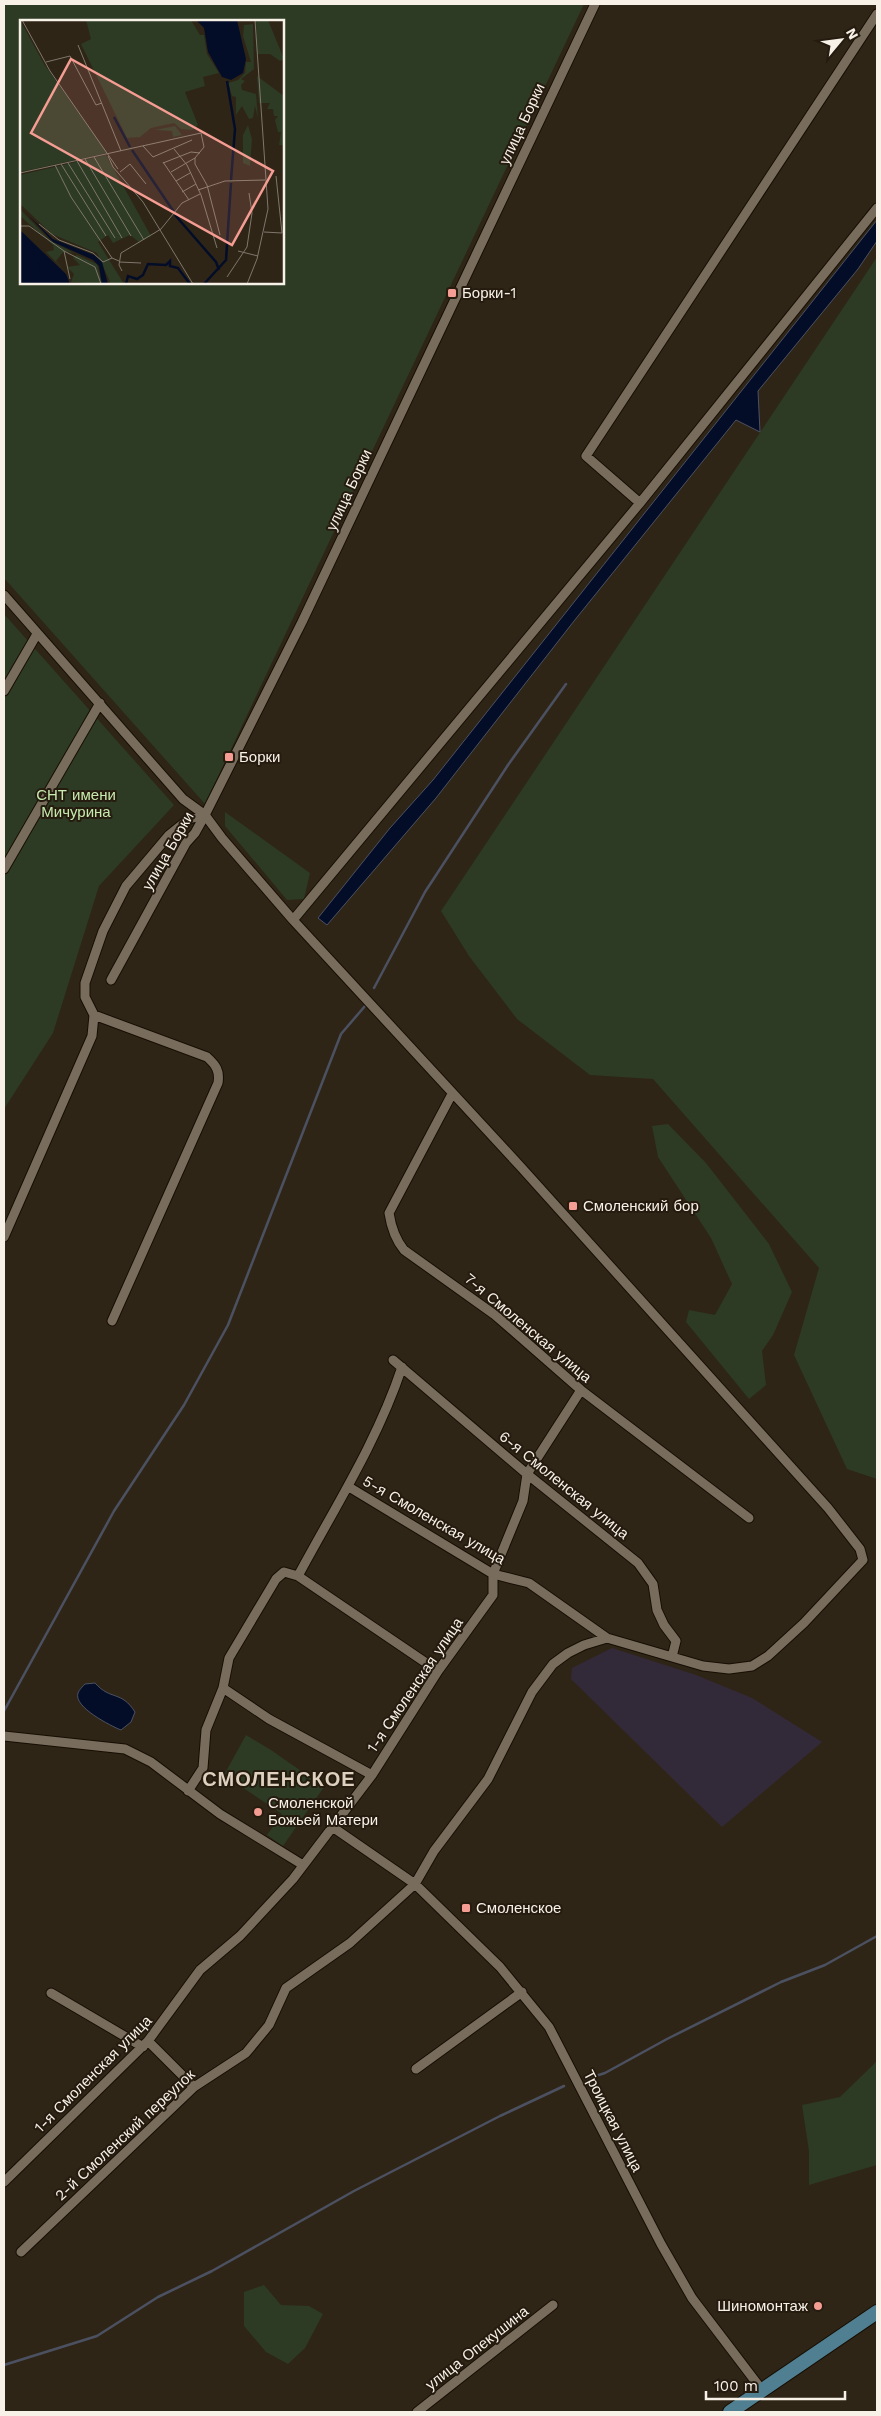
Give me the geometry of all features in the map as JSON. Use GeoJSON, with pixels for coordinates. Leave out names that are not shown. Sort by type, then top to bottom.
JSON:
{"type":"FeatureCollection","features":[{"type":"Feature","properties":{"kind":"main road"},"geometry":{"type":"LineString","coordinates":[[730,2412],[877,2312]]}},
{"type":"Feature","properties":{"kind":"street","name":"улица Борки"},"geometry":{"type":"LineString","coordinates":[[111,980],[186,843],[205,816],[302,622],[595,4]]}},
{"type":"Feature","properties":{"kind":"street"},"geometry":{"type":"LineString","coordinates":[[640,503],[586,456],[877,14]]}},
{"type":"Feature","properties":{"kind":"street"},"geometry":{"type":"LineString","coordinates":[[294,920],[640,503],[877,208]]}},
{"type":"Feature","properties":{"kind":"street"},"geometry":{"type":"LineString","coordinates":[[4,595],[183,799],[205,816],[294,920],[520,1166],[815,1494],[860,1549],[863,1560],[857,1568],[804,1623],[768,1656],[752,1666],[729,1669],[703,1666],[607,1638]]}},
{"type":"Feature","properties":{"kind":"street"},"geometry":{"type":"LineString","coordinates":[[4,691],[37,634]]}},
{"type":"Feature","properties":{"kind":"street"},"geometry":{"type":"LineString","coordinates":[[4,869],[100,703]]}},
{"type":"Feature","properties":{"kind":"street"},"geometry":{"type":"LineString","coordinates":[[4,1236],[92,1036],[94,1015],[85,997],[85,982],[103,931],[126,886],[169,835],[189,819],[205,816]]}},
{"type":"Feature","properties":{"kind":"street"},"geometry":{"type":"LineString","coordinates":[[94,1015],[207,1057],[216,1065],[219,1074],[218,1083],[112,1321]]}},
{"type":"Feature","properties":{"kind":"street","name":"7-я Смоленская улица"},"geometry":{"type":"LineString","coordinates":[[452,1094],[389,1212],[391,1226],[404,1250],[496,1314],[580,1390],[749,1518]]}},
{"type":"Feature","properties":{"kind":"street","name":"6-я Смоленская улица"},"geometry":{"type":"LineString","coordinates":[[393,1360],[527,1474],[638,1563],[653,1584],[657,1610],[664,1625],[676,1641],[672,1656]]}},
{"type":"Feature","properties":{"kind":"street"},"geometry":{"type":"LineString","coordinates":[[298,1576],[370,1446],[402,1367]]}},
{"type":"Feature","properties":{"kind":"street"},"geometry":{"type":"LineString","coordinates":[[527,1474],[580,1390]]}},
{"type":"Feature","properties":{"kind":"street","name":"1-я Смоленская улица"},"geometry":{"type":"LineString","coordinates":[[4,2182],[146,2044],[200,1970],[246,1931],[303,1865],[331,1826],[372,1775],[438,1671],[493,1594],[493,1574],[523,1501],[527,1474]]}},
{"type":"Feature","properties":{"kind":"street","name":"5-я Смоленская улица"},"geometry":{"type":"LineString","coordinates":[[349,1487],[493,1574],[529,1583],[607,1638]]}},
{"type":"Feature","properties":{"kind":"street"},"geometry":{"type":"LineString","coordinates":[[188,1791],[203,1768],[206,1730],[223,1688],[229,1658],[276,1579],[284,1572],[298,1576],[438,1671]]}},
{"type":"Feature","properties":{"kind":"street","name":"2-й Смоленский переулок"},"geometry":{"type":"LineString","coordinates":[[21,2252],[194,2087],[246,2053],[269,2025],[286,1988],[350,1943],[415,1884],[434,1851],[488,1779],[537,1685],[553,1664],[568,1653],[607,1638]]}},
{"type":"Feature","properties":{"kind":"street"},"geometry":{"type":"LineString","coordinates":[[223,1688],[269,1719],[372,1775]]}},
{"type":"Feature","properties":{"kind":"street"},"geometry":{"type":"LineString","coordinates":[[4,1736],[125,1749],[151,1762],[220,1814],[303,1865]]}},
{"type":"Feature","properties":{"kind":"street","name":"Троицкая улица"},"geometry":{"type":"LineString","coordinates":[[331,1826],[415,1884],[500,1967],[549,2027],[661,2244],[692,2298],[762,2390]]}},
{"type":"Feature","properties":{"kind":"street"},"geometry":{"type":"LineString","coordinates":[[416,2069],[522,1992]]}},
{"type":"Feature","properties":{"kind":"street"},"geometry":{"type":"LineString","coordinates":[[51,1993],[146,2044],[194,2087]]}},
{"type":"Feature","properties":{"kind":"street","name":"улица Опекушина"},"geometry":{"type":"LineString","coordinates":[[417,2412],[554,2305]]}},
{"type":"Feature","properties":{"kind":"shaded area"},"geometry":{"type":"Polygon","coordinates":[[[612,1648],[696,1675],[752,1698],[822,1742],[722,1827],[571,1679],[572,1668],[612,1648]]]}},
{"type":"Feature","properties":{"kind":"green space"},"geometry":{"type":"Polygon","coordinates":[[[4,4],[584,4],[205,804],[4,578],[4,4]]]}},
{"type":"Feature","properties":{"kind":"green space"},"geometry":{"type":"Polygon","coordinates":[[[877,257],[877,1479],[847,1469],[794,1355],[819,1268],[653,1079],[590,1075],[517,1019],[469,956],[441,911],[877,257]]]}},
{"type":"Feature","properties":{"kind":"green space","name":"СНТ имени Мичурина"},"geometry":{"type":"Polygon","coordinates":[[[4,614],[174,805],[99,886],[53,1033],[4,1109],[4,614]]]}},
{"type":"Feature","properties":{"kind":"green space"},"geometry":{"type":"Polygon","coordinates":[[[225,812],[310,873],[304,899],[287,900],[225,826],[225,812]]]}},
{"type":"Feature","properties":{"kind":"green space"},"geometry":{"type":"Polygon","coordinates":[[[668,1124],[706,1163],[769,1244],[792,1292],[773,1335],[762,1351],[766,1385],[749,1399],[686,1322],[689,1310],[715,1315],[732,1284],[711,1238],[658,1157],[652,1126],[668,1124]]]}},
{"type":"Feature","properties":{"kind":"green space"},"geometry":{"type":"Polygon","coordinates":[[[246,1735],[324,1787],[283,1846],[267,1835],[282,1814],[224,1775],[246,1735]]]}},
{"type":"Feature","properties":{"kind":"green space"},"geometry":{"type":"Polygon","coordinates":[[[877,2061],[877,2165],[809,2185],[809,2151],[802,2105],[840,2097],[877,2061]]]}},
{"type":"Feature","properties":{"kind":"green space"},"geometry":{"type":"Polygon","coordinates":[[[264,2285],[281,2305],[309,2306],[323,2314],[305,2348],[288,2364],[266,2352],[244,2326],[244,2292],[264,2285]]]}},
{"type":"Feature","properties":{"kind":"water"},"geometry":{"type":"Polygon","coordinates":[[[877,220],[877,241],[858,269],[758,391],[760,432],[736,420],[574,621],[436,798],[327,925],[318,918],[390,828],[433,780],[877,220]]]}},
{"type":"Feature","properties":{"kind":"water"},"geometry":{"type":"Polygon","coordinates":[[[95,1683],[106,1692],[125,1701],[135,1712],[131,1722],[121,1730],[94,1715],[81,1704],[78,1693],[85,1684],[95,1683]]]}},
{"type":"Feature","properties":{"kind":"waterway"},"geometry":{"type":"LineString","coordinates":[[374,988],[425,892],[508,765],[566,684]]}},
{"type":"Feature","properties":{"kind":"waterway"},"geometry":{"type":"LineString","coordinates":[[4,1711],[114,1511],[184,1405],[228,1325],[341,1034],[365,1006]]}},
{"type":"Feature","properties":{"kind":"waterway"},"geometry":{"type":"LineString","coordinates":[[586,2079],[605,2073],[667,2039],[781,1982],[825,1965],[877,1936]]}},
{"type":"Feature","properties":{"kind":"waterway"},"geometry":{"type":"LineString","coordinates":[[4,2365],[97,2336],[158,2297],[212,2271],[354,2191],[500,2116],[564,2086]]}},
{"type":"Feature","properties":{"kind":"place","name":"Борки-1"},"geometry":{"type":"Point","coordinates":[452,293]}},
{"type":"Feature","properties":{"kind":"place","name":"Борки"},"geometry":{"type":"Point","coordinates":[229,757]}},
{"type":"Feature","properties":{"kind":"place","name":"Смоленский бор"},"geometry":{"type":"Point","coordinates":[573,1206]}},
{"type":"Feature","properties":{"kind":"place","name":"Смоленской Божьей Матери"},"geometry":{"type":"Point","coordinates":[258,1812]}},
{"type":"Feature","properties":{"kind":"place","name":"Смоленское"},"geometry":{"type":"Point","coordinates":[466,1908]}},
{"type":"Feature","properties":{"kind":"place","name":"Шиномонтаж"},"geometry":{"type":"Point","coordinates":[818,2306]}},
{"type":"Feature","properties":{"kind":"district","name":"СМОЛЕНСКОЕ"},"geometry":{"type":"Point","coordinates":[279,1779]}}]}
